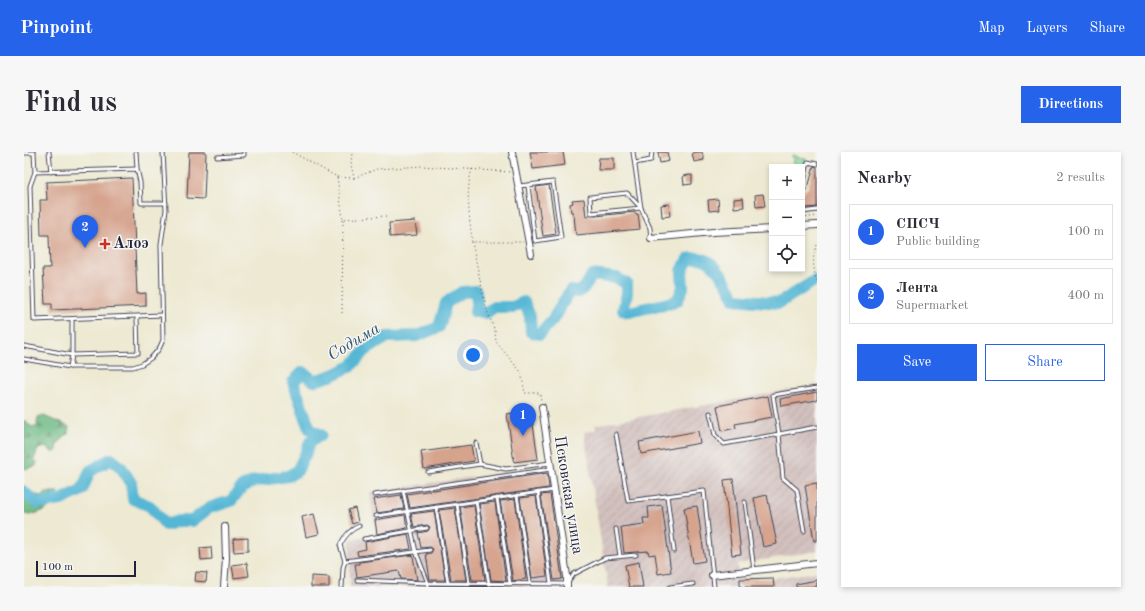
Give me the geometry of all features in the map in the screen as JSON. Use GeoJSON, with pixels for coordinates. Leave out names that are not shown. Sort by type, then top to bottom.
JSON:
{"type":"FeatureCollection","features":[{"type":"Feature","properties":{"kind":"street"},"geometry":{"type":"LineString","coordinates":[[512,152],[532,242],[532,254]]}},
{"type":"Feature","properties":{"kind":"street"},"geometry":{"type":"LineString","coordinates":[[805,226],[817,224]]}},
{"type":"Feature","properties":{"kind":"street"},"geometry":{"type":"LineString","coordinates":[[651,238],[769,228]]}},
{"type":"Feature","properties":{"kind":"street","name":"Псковская улица"},"geometry":{"type":"LineString","coordinates":[[542,407],[567,585]]}},
{"type":"Feature","properties":{"kind":"street"},"geometry":{"type":"LineString","coordinates":[[224,587],[226,558],[225,527]]}},
{"type":"Feature","properties":{"kind":"street"},"geometry":{"type":"LineString","coordinates":[[712,575],[817,563]]}},
{"type":"Feature","properties":{"kind":"lane"},"geometry":{"type":"LineString","coordinates":[[49,152],[51,172]]}},
{"type":"Feature","properties":{"kind":"lane"},"geometry":{"type":"LineString","coordinates":[[136,152],[142,203],[166,203]]}},
{"type":"Feature","properties":{"kind":"lane"},"geometry":{"type":"LineString","coordinates":[[24,360],[70,367],[124,368],[142,364],[151,358],[162,345],[161,244],[166,203],[163,152]]}},
{"type":"Feature","properties":{"kind":"lane"},"geometry":{"type":"LineString","coordinates":[[217,157],[244,155],[244,152]]}},
{"type":"Feature","properties":{"kind":"lane"},"geometry":{"type":"LineString","coordinates":[[633,152],[641,208],[650,228],[651,238]]}},
{"type":"Feature","properties":{"kind":"lane"},"geometry":{"type":"LineString","coordinates":[[634,163],[651,160],[652,152]]}},
{"type":"Feature","properties":{"kind":"lane"},"geometry":{"type":"LineString","coordinates":[[24,153],[34,153],[35,172],[30,186],[34,320],[72,320],[162,315]]}},
{"type":"Feature","properties":{"kind":"lane"},"geometry":{"type":"LineString","coordinates":[[805,176],[808,162],[817,164]]}},
{"type":"Feature","properties":{"kind":"lane"},"geometry":{"type":"LineString","coordinates":[[35,172],[137,169]]}},
{"type":"Feature","properties":{"kind":"lane"},"geometry":{"type":"LineString","coordinates":[[519,186],[553,182],[561,237],[532,242],[528,186]]}},
{"type":"Feature","properties":{"kind":"lane"},"geometry":{"type":"LineString","coordinates":[[627,193],[641,208],[591,213],[590,197],[627,193]]}},
{"type":"Feature","properties":{"kind":"lane"},"geometry":{"type":"LineString","coordinates":[[805,212],[817,210]]}},
{"type":"Feature","properties":{"kind":"lane"},"geometry":{"type":"LineString","coordinates":[[24,346],[72,355],[138,353],[137,317]]}},
{"type":"Feature","properties":{"kind":"lane"},"geometry":{"type":"LineString","coordinates":[[70,367],[72,355],[72,320]]}},
{"type":"Feature","properties":{"kind":"lane"},"geometry":{"type":"LineString","coordinates":[[804,531],[797,490],[783,478],[779,434],[773,395],[817,388]]}},
{"type":"Feature","properties":{"kind":"lane"},"geometry":{"type":"LineString","coordinates":[[710,412],[714,435],[724,444],[817,427]]}},
{"type":"Feature","properties":{"kind":"lane"},"geometry":{"type":"LineString","coordinates":[[616,434],[628,501],[704,491],[714,587]]}},
{"type":"Feature","properties":{"kind":"lane"},"geometry":{"type":"LineString","coordinates":[[476,443],[480,464]]}},
{"type":"Feature","properties":{"kind":"lane"},"geometry":{"type":"LineString","coordinates":[[428,472],[480,464],[506,469],[550,466]]}},
{"type":"Feature","properties":{"kind":"lane"},"geometry":{"type":"LineString","coordinates":[[374,495],[550,466]]}},
{"type":"Feature","properties":{"kind":"lane"},"geometry":{"type":"LineString","coordinates":[[403,490],[416,552],[428,585]]}},
{"type":"Feature","properties":{"kind":"lane"},"geometry":{"type":"LineString","coordinates":[[376,516],[554,490]]}},
{"type":"Feature","properties":{"kind":"lane"},"geometry":{"type":"LineString","coordinates":[[538,492],[551,583]]}},
{"type":"Feature","properties":{"kind":"lane"},"geometry":{"type":"LineString","coordinates":[[517,495],[530,583]]}},
{"type":"Feature","properties":{"kind":"lane"},"geometry":{"type":"LineString","coordinates":[[666,496],[674,550]]}},
{"type":"Feature","properties":{"kind":"lane"},"geometry":{"type":"LineString","coordinates":[[498,498],[510,584]]}},
{"type":"Feature","properties":{"kind":"lane"},"geometry":{"type":"LineString","coordinates":[[476,501],[489,584]]}},
{"type":"Feature","properties":{"kind":"lane"},"geometry":{"type":"LineString","coordinates":[[745,502],[754,570]]}},
{"type":"Feature","properties":{"kind":"lane"},"geometry":{"type":"LineString","coordinates":[[456,504],[468,583]]}},
{"type":"Feature","properties":{"kind":"lane"},"geometry":{"type":"LineString","coordinates":[[436,507],[448,583]]}},
{"type":"Feature","properties":{"kind":"lane"},"geometry":{"type":"LineString","coordinates":[[342,587],[345,561],[340,545],[342,540],[353,528],[359,526]]}},
{"type":"Feature","properties":{"kind":"lane"},"geometry":{"type":"LineString","coordinates":[[364,539],[427,528]]}},
{"type":"Feature","properties":{"kind":"lane"},"geometry":{"type":"LineString","coordinates":[[616,529],[620,556]]}},
{"type":"Feature","properties":{"kind":"lane"},"geometry":{"type":"LineString","coordinates":[[345,561],[430,550]]}},
{"type":"Feature","properties":{"kind":"lane"},"geometry":{"type":"LineString","coordinates":[[357,580],[428,585],[448,583],[551,583],[567,585],[574,574],[605,558],[636,555]]}},
{"type":"Feature","properties":{"kind":"lane"},"geometry":{"type":"LineString","coordinates":[[670,587],[693,584]]}},
{"type":"Feature","properties":{"kind":"path"},"geometry":{"type":"LineString","coordinates":[[292,152],[337,177],[354,178],[377,169],[422,166],[516,172]]}},
{"type":"Feature","properties":{"kind":"path"},"geometry":{"type":"LineString","coordinates":[[352,152],[354,178]]}},
{"type":"Feature","properties":{"kind":"path"},"geometry":{"type":"LineString","coordinates":[[472,169],[469,180],[472,242],[486,308],[495,331],[496,342],[521,372],[525,393],[540,393],[542,407]]}},
{"type":"Feature","properties":{"kind":"path"},"geometry":{"type":"LineString","coordinates":[[337,177],[343,219],[342,313]]}},
{"type":"Feature","properties":{"kind":"path"},"geometry":{"type":"LineString","coordinates":[[343,219],[386,216]]}},
{"type":"Feature","properties":{"kind":"path"},"geometry":{"type":"LineString","coordinates":[[805,218],[817,216]]}},
{"type":"Feature","properties":{"kind":"path"},"geometry":{"type":"LineString","coordinates":[[472,242],[532,242]]}},
{"type":"Feature","properties":{"kind":"path"},"geometry":{"type":"LineString","coordinates":[[817,245],[813,254],[813,266],[817,284]]}},
{"type":"Feature","properties":{"kind":"shaded area"},"geometry":{"type":"Polygon","coordinates":[[[817,385],[817,551],[737,564],[740,579],[773,578],[817,572],[817,587],[608,587],[584,432],[596,430],[595,425],[817,385]]]}},
{"type":"Feature","properties":{"kind":"shaded area"},"geometry":{"type":"Polygon","coordinates":[[[544,467],[548,473],[550,486],[563,579],[561,587],[350,587],[350,540],[375,534],[370,492],[544,467]]]}},
{"type":"Feature","properties":{"kind":"green space"},"geometry":{"type":"Polygon","coordinates":[[[792,155],[806,159],[805,164],[794,164],[792,155]]]}},
{"type":"Feature","properties":{"kind":"green space"},"geometry":{"type":"Polygon","coordinates":[[[44,416],[69,427],[68,434],[57,444],[57,450],[54,453],[45,447],[38,449],[34,459],[37,462],[36,466],[24,469],[24,420],[32,427],[38,425],[38,417],[44,416]]]}},
{"type":"Feature","properties":{"kind":"green space"},"geometry":{"type":"Polygon","coordinates":[[[24,485],[33,494],[41,496],[45,492],[58,492],[52,504],[45,510],[31,515],[24,515],[24,485]]]}},
{"type":"Feature","properties":{"kind":"building"},"geometry":{"type":"Polygon","coordinates":[[[189,152],[206,152],[204,199],[187,198],[189,152]]]}},
{"type":"Feature","properties":{"kind":"building"},"geometry":{"type":"Polygon","coordinates":[[[530,152],[563,152],[565,165],[533,169],[530,152]]]}},
{"type":"Feature","properties":{"kind":"building"},"geometry":{"type":"Polygon","coordinates":[[[658,152],[667,152],[669,161],[660,163],[658,152]]]}},
{"type":"Feature","properties":{"kind":"building"},"geometry":{"type":"Polygon","coordinates":[[[702,152],[704,160],[694,162],[692,153],[702,152]]]}},
{"type":"Feature","properties":{"kind":"building"},"geometry":{"type":"Polygon","coordinates":[[[599,158],[614,158],[614,170],[598,170],[599,158]]]}},
{"type":"Feature","properties":{"kind":"building"},"geometry":{"type":"Polygon","coordinates":[[[814,166],[817,167],[817,207],[805,207],[805,190],[808,188],[814,166]]]}},
{"type":"Feature","properties":{"kind":"building"},"geometry":{"type":"Polygon","coordinates":[[[692,175],[692,184],[684,185],[683,176],[692,175]]]}},
{"type":"Feature","properties":{"kind":"building"},"geometry":{"type":"Polygon","coordinates":[[[132,178],[137,294],[146,293],[146,306],[52,310],[52,304],[45,304],[43,268],[50,268],[49,235],[41,235],[40,200],[47,200],[46,182],[132,178]]]}},
{"type":"Feature","properties":{"kind":"building"},"geometry":{"type":"Polygon","coordinates":[[[549,185],[556,234],[543,236],[536,187],[549,185]]]}},
{"type":"Feature","properties":{"kind":"building"},"geometry":{"type":"Polygon","coordinates":[[[763,194],[765,206],[756,207],[755,195],[763,194]]]}},
{"type":"Feature","properties":{"kind":"building"},"geometry":{"type":"Polygon","coordinates":[[[743,198],[744,207],[734,208],[734,199],[743,198]]]}},
{"type":"Feature","properties":{"kind":"building"},"geometry":{"type":"Polygon","coordinates":[[[584,199],[586,217],[635,212],[635,214],[638,214],[640,229],[576,235],[574,215],[573,212],[571,212],[570,204],[573,203],[572,200],[584,199]]]}},
{"type":"Feature","properties":{"kind":"building"},"geometry":{"type":"Polygon","coordinates":[[[718,199],[719,210],[709,211],[708,200],[718,199]]]}},
{"type":"Feature","properties":{"kind":"building"},"geometry":{"type":"Polygon","coordinates":[[[669,204],[670,216],[662,217],[661,205],[669,204]]]}},
{"type":"Feature","properties":{"kind":"building"},"geometry":{"type":"Polygon","coordinates":[[[415,221],[417,235],[390,237],[389,223],[415,221]]]}},
{"type":"Feature","properties":{"kind":"building"},"geometry":{"type":"Polygon","coordinates":[[[817,392],[817,400],[781,406],[780,399],[817,392]]]}},
{"type":"Feature","properties":{"kind":"building"},"geometry":{"type":"Polygon","coordinates":[[[768,396],[772,417],[735,424],[736,428],[722,431],[717,406],[768,396]]]}},
{"type":"Feature","properties":{"kind":"building"},"geometry":{"type":"Polygon","coordinates":[[[531,410],[538,459],[514,462],[507,414],[531,410]]]}},
{"type":"Feature","properties":{"kind":"building"},"geometry":{"type":"Polygon","coordinates":[[[698,431],[700,443],[641,454],[639,442],[698,431]]]}},
{"type":"Feature","properties":{"kind":"building"},"geometry":{"type":"Polygon","coordinates":[[[471,445],[474,461],[424,469],[421,452],[471,445]]]}},
{"type":"Feature","properties":{"kind":"building"},"geometry":{"type":"Polygon","coordinates":[[[547,473],[549,488],[410,508],[407,494],[547,473]]]}},
{"type":"Feature","properties":{"kind":"building"},"geometry":{"type":"Polygon","coordinates":[[[733,479],[741,554],[732,555],[724,480],[733,479]]]}},
{"type":"Feature","properties":{"kind":"building"},"geometry":{"type":"Polygon","coordinates":[[[817,483],[817,541],[814,541],[805,485],[817,483]]]}},
{"type":"Feature","properties":{"kind":"building"},"geometry":{"type":"Polygon","coordinates":[[[550,494],[562,578],[554,580],[541,495],[550,494]]]}},
{"type":"Feature","properties":{"kind":"building"},"geometry":{"type":"Polygon","coordinates":[[[401,495],[404,509],[377,513],[374,499],[401,495]]]}},
{"type":"Feature","properties":{"kind":"building"},"geometry":{"type":"Polygon","coordinates":[[[767,495],[777,544],[763,547],[754,498],[767,495]]]}},
{"type":"Feature","properties":{"kind":"building"},"geometry":{"type":"Polygon","coordinates":[[[536,496],[547,576],[532,578],[520,498],[536,496]]]}},
{"type":"Feature","properties":{"kind":"building"},"geometry":{"type":"Polygon","coordinates":[[[515,499],[526,579],[513,581],[500,501],[515,499]]]}},
{"type":"Feature","properties":{"kind":"building"},"geometry":{"type":"Polygon","coordinates":[[[495,502],[506,581],[491,580],[479,504],[495,502]]]}},
{"type":"Feature","properties":{"kind":"building"},"geometry":{"type":"Polygon","coordinates":[[[474,505],[485,580],[472,580],[460,507],[474,505]]]}},
{"type":"Feature","properties":{"kind":"building"},"geometry":{"type":"Polygon","coordinates":[[[662,505],[671,572],[658,574],[655,554],[649,555],[648,551],[624,553],[621,527],[644,524],[643,518],[649,518],[648,507],[662,505]]]}},
{"type":"Feature","properties":{"kind":"building"},"geometry":{"type":"Polygon","coordinates":[[[697,506],[705,561],[693,563],[684,508],[697,506]]]}},
{"type":"Feature","properties":{"kind":"building"},"geometry":{"type":"Polygon","coordinates":[[[355,508],[358,522],[352,524],[348,510],[355,508]]]}},
{"type":"Feature","properties":{"kind":"building"},"geometry":{"type":"Polygon","coordinates":[[[455,508],[466,580],[451,580],[439,510],[455,508]]]}},
{"type":"Feature","properties":{"kind":"building"},"geometry":{"type":"Polygon","coordinates":[[[434,511],[445,580],[430,580],[426,554],[431,553],[433,549],[430,547],[421,548],[418,533],[428,531],[430,527],[427,525],[414,527],[411,514],[434,511]]]}},
{"type":"Feature","properties":{"kind":"building"},"geometry":{"type":"Polygon","coordinates":[[[314,514],[319,534],[306,537],[302,517],[314,514]]]}},
{"type":"Feature","properties":{"kind":"building"},"geometry":{"type":"Polygon","coordinates":[[[405,515],[407,528],[377,534],[375,520],[405,515]]]}},
{"type":"Feature","properties":{"kind":"building"},"geometry":{"type":"Polygon","coordinates":[[[408,534],[411,549],[358,556],[357,551],[366,549],[365,542],[408,534]]]}},
{"type":"Feature","properties":{"kind":"building"},"geometry":{"type":"Polygon","coordinates":[[[248,538],[248,551],[234,552],[233,539],[248,538]]]}},
{"type":"Feature","properties":{"kind":"building"},"geometry":{"type":"Polygon","coordinates":[[[211,547],[212,559],[201,560],[200,548],[211,547]]]}},
{"type":"Feature","properties":{"kind":"building"},"geometry":{"type":"Polygon","coordinates":[[[412,555],[417,580],[401,579],[399,571],[357,577],[355,564],[359,564],[359,562],[412,555]]]}},
{"type":"Feature","properties":{"kind":"building"},"geometry":{"type":"Polygon","coordinates":[[[639,562],[643,587],[629,587],[625,565],[639,562]]]}},
{"type":"Feature","properties":{"kind":"building"},"geometry":{"type":"Polygon","coordinates":[[[247,563],[249,576],[234,578],[232,565],[247,563]]]}},
{"type":"Feature","properties":{"kind":"building"},"geometry":{"type":"Polygon","coordinates":[[[196,572],[207,573],[206,582],[195,581],[196,572]]]}},
{"type":"Feature","properties":{"kind":"building"},"geometry":{"type":"Polygon","coordinates":[[[311,576],[329,577],[329,587],[311,587],[311,576]]]}},
{"type":"Feature","properties":{"kind":"building"},"geometry":{"type":"Polygon","coordinates":[[[773,578],[774,587],[740,587],[740,579],[773,578]]]}},
{"type":"Feature","properties":{"kind":"building"},"geometry":{"type":"Polygon","coordinates":[[[817,580],[817,587],[796,587],[796,584],[817,580]]]}},
{"type":"Feature","properties":{"kind":"building"},"geometry":{"type":"Polygon","coordinates":[[[431,586],[503,587],[431,587],[431,586]]]}},
{"type":"Feature","properties":{"kind":"waterway","name":"Содима"},"geometry":{"type":"LineString","coordinates":[[24,492],[37,503],[61,500],[82,490],[90,471],[111,459],[121,467],[131,483],[133,499],[150,506],[166,525],[178,521],[192,521],[209,508],[231,501],[242,487],[255,481],[288,476],[297,471],[310,442],[321,435],[310,429],[293,382],[303,372],[314,381],[333,375],[351,366],[365,351],[387,337],[417,336],[439,327],[446,303],[462,292],[476,291],[477,300],[475,312],[486,313],[494,307],[513,307],[524,302],[530,316],[531,332],[540,334],[553,319],[570,291],[579,292],[585,287],[592,275],[617,278],[627,284],[627,293],[623,310],[629,312],[677,301],[683,288],[682,271],[690,258],[704,259],[710,263],[720,274],[735,299],[779,303],[817,280]]}},
{"type":"Feature","properties":{"kind":"place","name":"Алоэ"},"geometry":{"type":"Point","coordinates":[105,244]}},
{"type":"Feature","properties":{"kind":"place","name":"Лента"},"geometry":{"type":"Point","coordinates":[85,248]}},
{"type":"Feature","properties":{"kind":"place","name":"СПСЧ"},"geometry":{"type":"Point","coordinates":[523,436]}}]}
